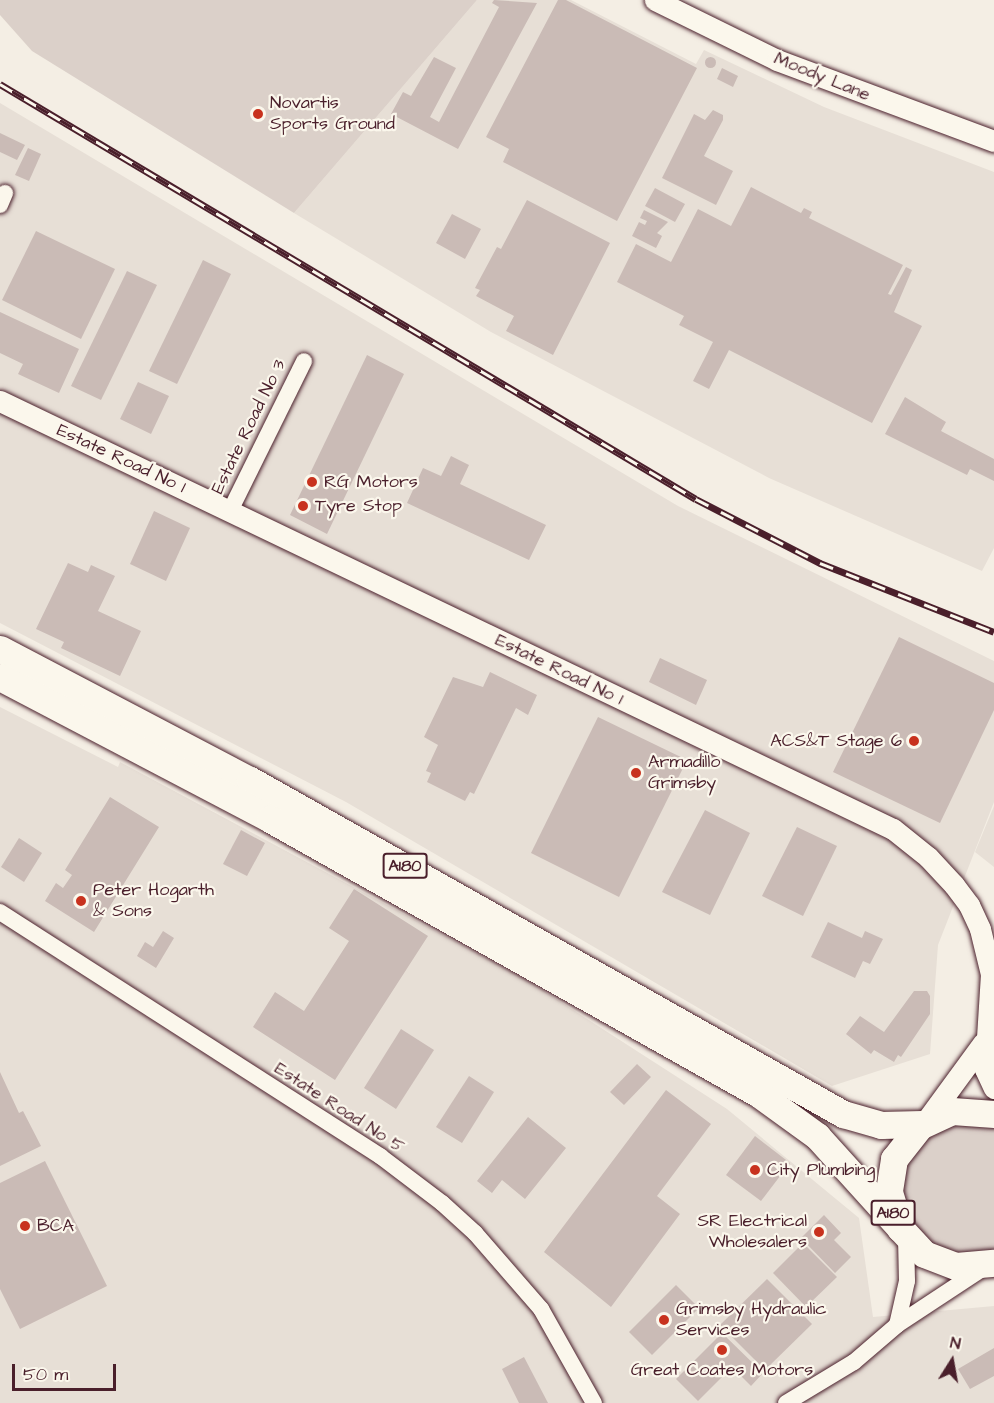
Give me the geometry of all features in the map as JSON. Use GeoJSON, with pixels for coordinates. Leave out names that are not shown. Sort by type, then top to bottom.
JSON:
{"type":"FeatureCollection","features":[{"type":"Feature","properties":{"kind":"highway","name":"A180"},"geometry":{"type":"LineString","coordinates":[[0,649],[250,780],[843,1114],[881,1125],[924,1123],[952,1111],[994,1114]]}},
{"type":"Feature","properties":{"kind":"highway","name":"A180"},"geometry":{"type":"LineString","coordinates":[[0,677],[280,825],[768,1100],[817,1136],[924,1254],[944,1263],[967,1267],[992,1264]]}},
{"type":"Feature","properties":{"kind":"highway","name":"A180"},"geometry":{"type":"LineString","coordinates":[[903,1233],[891,1204],[891,1172],[902,1145],[924,1123]]}},
{"type":"Feature","properties":{"kind":"street","name":"Moody Lane"},"geometry":{"type":"LineString","coordinates":[[655,0],[777,60],[994,141]]}},
{"type":"Feature","properties":{"kind":"street","name":"Estate Road No 3"},"geometry":{"type":"LineString","coordinates":[[230,511],[304,361]]}},
{"type":"Feature","properties":{"kind":"street","name":"Estate Road No 1"},"geometry":{"type":"LineString","coordinates":[[0,401],[893,829],[928,857],[954,885],[980,929],[991,974],[983,1043],[985,1069],[994,1088]]}},
{"type":"Feature","properties":{"kind":"street","name":"Estate Road No 5"},"geometry":{"type":"LineString","coordinates":[[0,912],[380,1156],[442,1203],[475,1233],[541,1309],[594,1403]]}},
{"type":"Feature","properties":{"kind":"street","name":"Estate Road No 1"},"geometry":{"type":"LineString","coordinates":[[924,1123],[983,1043]]}},
{"type":"Feature","properties":{"kind":"street"},"geometry":{"type":"LineString","coordinates":[[897,1324],[907,1281],[903,1233]]}},
{"type":"Feature","properties":{"kind":"street"},"geometry":{"type":"LineString","coordinates":[[786,1403],[854,1362],[897,1324],[992,1264]]}},
{"type":"Feature","properties":{"kind":"shaded area","name":"Novartis Sports Ground"},"geometry":{"type":"Polygon","coordinates":[[[0,0],[477,0],[294,213],[32,51],[0,15],[0,0]]]}},
{"type":"Feature","properties":{"kind":"shaded area"},"geometry":{"type":"Polygon","coordinates":[[[477,0],[571,0],[696,64],[704,50],[824,107],[994,172],[994,548],[982,571],[769,478],[491,332],[294,213],[477,0]]]}},
{"type":"Feature","properties":{"kind":"shaded area"},"geometry":{"type":"Polygon","coordinates":[[[0,103],[678,506],[994,661],[994,802],[938,945],[930,1054],[832,1086],[346,802],[0,623],[0,103]]]}},
{"type":"Feature","properties":{"kind":"shaded area"},"geometry":{"type":"Polygon","coordinates":[[[0,707],[118,767],[120,762],[525,979],[727,1109],[859,1218],[873,1317],[994,1306],[994,1403],[0,1403],[0,707]]]}},
{"type":"Feature","properties":{"kind":"shaded area"},"geometry":{"type":"Polygon","coordinates":[[[994,806],[994,867],[975,852],[994,806]]]}},
{"type":"Feature","properties":{"kind":"shaded area"},"geometry":{"type":"Polygon","coordinates":[[[943,1125],[994,1125],[994,1251],[945,1253],[912,1228],[899,1187],[913,1147],[943,1125]]]}},
{"type":"Feature","properties":{"kind":"building"},"geometry":{"type":"Polygon","coordinates":[[[494,0],[537,3],[458,149],[391,114],[403,92],[411,96],[434,57],[456,68],[430,117],[439,122],[499,7],[492,3],[494,0]]]}},
{"type":"Feature","properties":{"kind":"building"},"geometry":{"type":"Polygon","coordinates":[[[558,0],[566,0],[697,68],[617,221],[503,162],[509,149],[486,137],[558,0]]]}},
{"type":"Feature","properties":{"kind":"building"},"geometry":{"type":"Polygon","coordinates":[[[710,57],[714,58],[714,66],[710,67],[706,66],[705,62],[706,58],[710,57]]]}},
{"type":"Feature","properties":{"kind":"building"},"geometry":{"type":"Polygon","coordinates":[[[722,68],[738,76],[733,87],[717,79],[722,68]]]}},
{"type":"Feature","properties":{"kind":"building"},"geometry":{"type":"Polygon","coordinates":[[[713,110],[723,115],[723,120],[704,156],[733,171],[716,205],[662,178],[694,114],[705,120],[713,110]]]}},
{"type":"Feature","properties":{"kind":"building"},"geometry":{"type":"Polygon","coordinates":[[[0,133],[25,145],[17,160],[0,152],[0,133]]]}},
{"type":"Feature","properties":{"kind":"building"},"geometry":{"type":"Polygon","coordinates":[[[28,148],[41,154],[29,181],[15,175],[28,148]]]}},
{"type":"Feature","properties":{"kind":"building"},"geometry":{"type":"Polygon","coordinates":[[[751,187],[801,213],[804,208],[812,212],[809,218],[903,265],[888,294],[891,295],[906,267],[912,270],[894,312],[922,326],[872,423],[729,350],[709,389],[693,381],[713,342],[679,325],[684,316],[617,282],[636,244],[671,262],[698,209],[731,226],[751,187]]]}},
{"type":"Feature","properties":{"kind":"building"},"geometry":{"type":"Polygon","coordinates":[[[655,188],[685,204],[675,222],[645,206],[655,188]]]}},
{"type":"Feature","properties":{"kind":"building"},"geometry":{"type":"Polygon","coordinates":[[[527,200],[610,243],[553,355],[506,331],[514,316],[476,296],[480,290],[475,288],[497,247],[501,249],[527,200]]]}},
{"type":"Feature","properties":{"kind":"building"},"geometry":{"type":"Polygon","coordinates":[[[644,210],[668,222],[657,233],[662,236],[656,248],[632,236],[639,222],[645,225],[647,221],[640,218],[644,210]]]}},
{"type":"Feature","properties":{"kind":"building"},"geometry":{"type":"Polygon","coordinates":[[[452,214],[481,229],[465,259],[436,243],[452,214]]]}},
{"type":"Feature","properties":{"kind":"building"},"geometry":{"type":"Polygon","coordinates":[[[36,231],[115,269],[81,339],[2,300],[36,231]]]}},
{"type":"Feature","properties":{"kind":"building"},"geometry":{"type":"Polygon","coordinates":[[[203,260],[231,274],[177,384],[149,371],[203,260]]]}},
{"type":"Feature","properties":{"kind":"building"},"geometry":{"type":"Polygon","coordinates":[[[127,271],[157,285],[101,400],[71,386],[127,271]]]}},
{"type":"Feature","properties":{"kind":"building"},"geometry":{"type":"Polygon","coordinates":[[[0,312],[79,349],[59,393],[18,374],[23,364],[0,353],[0,312]]]}},
{"type":"Feature","properties":{"kind":"building"},"geometry":{"type":"Polygon","coordinates":[[[367,355],[404,374],[327,534],[290,515],[367,355]]]}},
{"type":"Feature","properties":{"kind":"building"},"geometry":{"type":"Polygon","coordinates":[[[138,382],[169,396],[151,434],[120,419],[138,382]]]}},
{"type":"Feature","properties":{"kind":"building"},"geometry":{"type":"Polygon","coordinates":[[[905,397],[946,422],[941,431],[994,459],[994,481],[970,469],[967,475],[885,434],[905,397]]]}},
{"type":"Feature","properties":{"kind":"building"},"geometry":{"type":"Polygon","coordinates":[[[451,456],[469,465],[460,484],[546,525],[529,560],[407,503],[423,468],[441,476],[451,456]]]}},
{"type":"Feature","properties":{"kind":"building"},"geometry":{"type":"Polygon","coordinates":[[[154,511],[190,528],[166,581],[130,564],[154,511]]]}},
{"type":"Feature","properties":{"kind":"building"},"geometry":{"type":"Polygon","coordinates":[[[68,563],[88,572],[91,565],[115,576],[98,611],[141,631],[120,676],[61,648],[64,642],[36,629],[68,563]]]}},
{"type":"Feature","properties":{"kind":"building","name":"ACS&T Stage 6"},"geometry":{"type":"Polygon","coordinates":[[[899,637],[994,683],[994,710],[940,823],[833,772],[899,637]]]}},
{"type":"Feature","properties":{"kind":"building"},"geometry":{"type":"Polygon","coordinates":[[[660,658],[707,680],[696,705],[649,682],[660,658]]]}},
{"type":"Feature","properties":{"kind":"building"},"geometry":{"type":"Polygon","coordinates":[[[490,672],[537,695],[528,715],[516,708],[474,794],[470,792],[465,801],[427,782],[431,773],[426,771],[438,745],[424,737],[453,677],[483,687],[490,672]]]}},
{"type":"Feature","properties":{"kind":"building"},"geometry":{"type":"Polygon","coordinates":[[[598,717],[687,760],[619,897],[531,853],[598,717]]]}},
{"type":"Feature","properties":{"kind":"building"},"geometry":{"type":"Polygon","coordinates":[[[110,797],[159,827],[94,932],[45,901],[56,883],[63,888],[72,875],[65,870],[110,797]]]}},
{"type":"Feature","properties":{"kind":"building"},"geometry":{"type":"Polygon","coordinates":[[[705,810],[750,833],[710,915],[662,892],[705,810]]]}},
{"type":"Feature","properties":{"kind":"building"},"geometry":{"type":"Polygon","coordinates":[[[797,827],[837,846],[803,916],[762,896],[797,827]]]}},
{"type":"Feature","properties":{"kind":"building"},"geometry":{"type":"Polygon","coordinates":[[[241,830],[265,843],[247,876],[223,864],[241,830]]]}},
{"type":"Feature","properties":{"kind":"building"},"geometry":{"type":"Polygon","coordinates":[[[19,838],[42,853],[24,882],[1,867],[19,838]]]}},
{"type":"Feature","properties":{"kind":"building"},"geometry":{"type":"Polygon","coordinates":[[[354,889],[428,936],[335,1080],[253,1027],[275,992],[304,1011],[349,941],[329,928],[354,889]]]}},
{"type":"Feature","properties":{"kind":"building"},"geometry":{"type":"Polygon","coordinates":[[[828,922],[862,938],[865,931],[883,939],[870,964],[863,961],[855,978],[811,957],[828,922]]]}},
{"type":"Feature","properties":{"kind":"building"},"geometry":{"type":"Polygon","coordinates":[[[163,931],[174,938],[156,968],[137,956],[145,942],[153,947],[163,931]]]}},
{"type":"Feature","properties":{"kind":"building"},"geometry":{"type":"Polygon","coordinates":[[[914,991],[927,991],[930,996],[930,1014],[901,1057],[898,1055],[894,1062],[874,1050],[871,1054],[846,1034],[860,1016],[884,1032],[914,991]]]}},
{"type":"Feature","properties":{"kind":"building"},"geometry":{"type":"Polygon","coordinates":[[[401,1029],[434,1050],[396,1109],[364,1088],[401,1029]]]}},
{"type":"Feature","properties":{"kind":"building"},"geometry":{"type":"Polygon","coordinates":[[[637,1064],[651,1077],[624,1105],[610,1092],[637,1064]]]}},
{"type":"Feature","properties":{"kind":"building"},"geometry":{"type":"Polygon","coordinates":[[[0,1072],[19,1113],[23,1111],[41,1146],[0,1166],[0,1072]]]}},
{"type":"Feature","properties":{"kind":"building"},"geometry":{"type":"Polygon","coordinates":[[[469,1076],[494,1092],[462,1143],[436,1127],[469,1076]]]}},
{"type":"Feature","properties":{"kind":"building"},"geometry":{"type":"Polygon","coordinates":[[[666,1090],[711,1124],[657,1196],[680,1214],[611,1307],[544,1252],[666,1090]]]}},
{"type":"Feature","properties":{"kind":"building"},"geometry":{"type":"Polygon","coordinates":[[[528,1117],[566,1148],[525,1199],[502,1180],[492,1193],[477,1181],[528,1117]]]}},
{"type":"Feature","properties":{"kind":"building"},"geometry":{"type":"Polygon","coordinates":[[[755,1136],[790,1163],[761,1201],[726,1175],[755,1136]]]}},
{"type":"Feature","properties":{"kind":"building"},"geometry":{"type":"Polygon","coordinates":[[[45,1161],[107,1286],[20,1329],[0,1289],[0,1183],[45,1161]]]}},
{"type":"Feature","properties":{"kind":"building"},"geometry":{"type":"Polygon","coordinates":[[[824,1215],[841,1233],[834,1240],[851,1257],[835,1273],[801,1238],[824,1215]]]}},
{"type":"Feature","properties":{"kind":"building"},"geometry":{"type":"Polygon","coordinates":[[[803,1243],[837,1277],[806,1307],[773,1273],[803,1243]]]}},
{"type":"Feature","properties":{"kind":"building"},"geometry":{"type":"Polygon","coordinates":[[[767,1279],[812,1324],[765,1370],[720,1325],[767,1279]]]}},
{"type":"Feature","properties":{"kind":"building","name":"Grimsby Hydraulic Services"},"geometry":{"type":"Polygon","coordinates":[[[676,1285],[699,1308],[652,1355],[629,1332],[676,1285]]]}},
{"type":"Feature","properties":{"kind":"building","name":"Great Coates Motors"},"geometry":{"type":"Polygon","coordinates":[[[722,1333],[763,1373],[751,1386],[732,1367],[698,1401],[676,1379],[722,1333]]]}},
{"type":"Feature","properties":{"kind":"building"},"geometry":{"type":"Polygon","coordinates":[[[994,1348],[994,1376],[970,1389],[958,1369],[994,1348]]]}},
{"type":"Feature","properties":{"kind":"building"},"geometry":{"type":"Polygon","coordinates":[[[524,1357],[548,1403],[519,1403],[502,1369],[524,1357]]]}},
{"type":"Feature","properties":{"kind":"railway"},"geometry":{"type":"LineString","coordinates":[[0,84],[696,499],[820,563],[994,632]]}},
{"type":"Feature","properties":{"kind":"place","name":"Novartis Sports Ground"},"geometry":{"type":"Point","coordinates":[258,114]}},
{"type":"Feature","properties":{"kind":"place","name":"RG Motors"},"geometry":{"type":"Point","coordinates":[312,482]}},
{"type":"Feature","properties":{"kind":"place","name":"Tyre Stop"},"geometry":{"type":"Point","coordinates":[303,506]}},
{"type":"Feature","properties":{"kind":"place","name":"ACS&T Stage 6"},"geometry":{"type":"Point","coordinates":[914,741]}},
{"type":"Feature","properties":{"kind":"place","name":"Armadillo Grimsby"},"geometry":{"type":"Point","coordinates":[636,773]}},
{"type":"Feature","properties":{"kind":"place","name":"Peter Hogarth & Sons"},"geometry":{"type":"Point","coordinates":[81,901]}},
{"type":"Feature","properties":{"kind":"place","name":"City Plumbing"},"geometry":{"type":"Point","coordinates":[755,1170]}},
{"type":"Feature","properties":{"kind":"place","name":"BCA"},"geometry":{"type":"Point","coordinates":[25,1226]}},
{"type":"Feature","properties":{"kind":"place","name":"SR Electrical Wholesalers"},"geometry":{"type":"Point","coordinates":[819,1232]}},
{"type":"Feature","properties":{"kind":"place","name":"Grimsby Hydraulic Services"},"geometry":{"type":"Point","coordinates":[664,1320]}},
{"type":"Feature","properties":{"kind":"place","name":"Great Coates Motors"},"geometry":{"type":"Point","coordinates":[722,1350]}}]}
